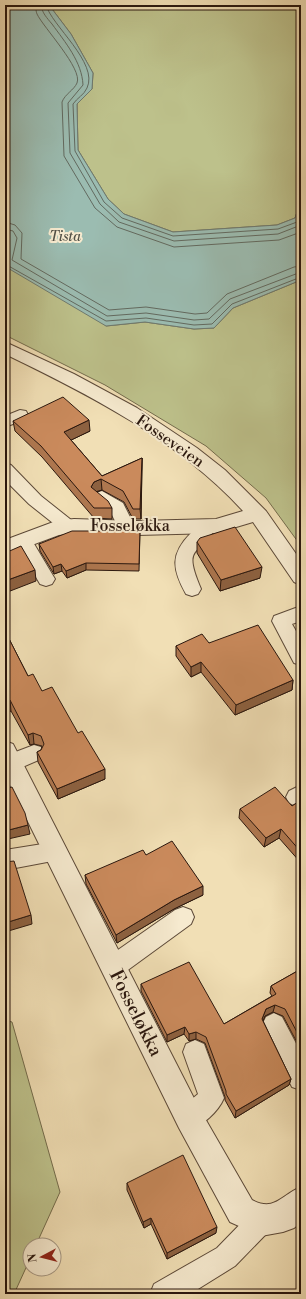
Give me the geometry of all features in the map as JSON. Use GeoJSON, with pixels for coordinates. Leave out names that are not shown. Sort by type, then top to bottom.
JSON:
{"type":"FeatureCollection","features":[{"type":"Feature","properties":{"kind":"street","name":"Fosseveien"},"geometry":{"type":"LineString","coordinates":[[5,347],[78,383],[127,411],[173,441],[221,478],[257,514],[301,577]]}},
{"type":"Feature","properties":{"kind":"street","name":"Fosseløkka"},"geometry":{"type":"LineString","coordinates":[[5,548],[56,528],[69,526],[208,526],[223,524],[257,514]]}},
{"type":"Feature","properties":{"kind":"street","name":"Fosseløkka"},"geometry":{"type":"LineString","coordinates":[[14,763],[55,852],[189,1118],[241,1211],[261,1221]]}},
{"type":"Feature","properties":{"kind":"street"},"geometry":{"type":"LineString","coordinates":[[261,1221],[283,1218],[301,1202]]}},
{"type":"Feature","properties":{"kind":"lane"},"geometry":{"type":"LineString","coordinates":[[5,422],[20,415]]}},
{"type":"Feature","properties":{"kind":"lane"},"geometry":{"type":"LineString","coordinates":[[5,469],[21,488],[46,512],[69,526]]}},
{"type":"Feature","properties":{"kind":"lane"},"geometry":{"type":"LineString","coordinates":[[102,497],[117,507],[126,527]]}},
{"type":"Feature","properties":{"kind":"lane"},"geometry":{"type":"LineString","coordinates":[[192,589],[182,567],[184,553],[208,526]]}},
{"type":"Feature","properties":{"kind":"lane"},"geometry":{"type":"LineString","coordinates":[[24,541],[46,579]]}},
{"type":"Feature","properties":{"kind":"lane"},"geometry":{"type":"LineString","coordinates":[[301,613],[281,621],[301,658]]}},
{"type":"Feature","properties":{"kind":"lane"},"geometry":{"type":"LineString","coordinates":[[5,860],[55,852]]}},
{"type":"Feature","properties":{"kind":"lane"},"geometry":{"type":"LineString","coordinates":[[113,967],[183,917]]}},
{"type":"Feature","properties":{"kind":"lane"},"geometry":{"type":"LineString","coordinates":[[274,1025],[301,1078]]}},
{"type":"Feature","properties":{"kind":"lane"},"geometry":{"type":"LineString","coordinates":[[189,1118],[212,1098],[195,1052]]}},
{"type":"Feature","properties":{"kind":"lane"},"geometry":{"type":"LineString","coordinates":[[164,1294],[226,1257],[261,1221]]}},
{"type":"Feature","properties":{"kind":"green space"},"geometry":{"type":"Polygon","coordinates":[[[49,5],[301,5],[301,200],[295,218],[277,225],[173,232],[124,214],[108,199],[78,150],[77,104],[92,89],[93,73],[71,34],[49,5]]]}},
{"type":"Feature","properties":{"kind":"green space"},"geometry":{"type":"Polygon","coordinates":[[[5,237],[106,326],[145,322],[194,329],[214,328],[233,308],[301,280],[301,546],[266,498],[206,446],[105,385],[5,335],[5,237]]]}},
{"type":"Feature","properties":{"kind":"green space"},"geometry":{"type":"Polygon","coordinates":[[[5,1020],[12,1022],[60,1192],[40,1237],[22,1237],[22,1276],[14,1294],[5,1294],[5,1020]]]}},
{"type":"Feature","properties":{"kind":"water","name":"Tista"},"geometry":{"type":"Polygon","coordinates":[[[5,5],[49,5],[71,34],[93,73],[92,89],[77,104],[78,150],[108,199],[124,214],[173,232],[277,225],[295,218],[301,200],[301,280],[233,308],[214,328],[194,329],[145,322],[106,326],[6,267],[8,238],[5,237],[5,5]]]}},
{"type":"Feature","properties":{"kind":"building"},"geometry":{"type":"Polygon","coordinates":[[[63,397],[89,420],[64,432],[102,476],[142,458],[140,509],[133,509],[123,491],[101,479],[94,482],[91,487],[108,501],[112,508],[94,508],[41,446],[13,421],[63,397]]]}},
{"type":"Feature","properties":{"kind":"building"},"geometry":{"type":"Polygon","coordinates":[[[235,527],[262,567],[221,580],[197,542],[200,538],[235,527]]]}},
{"type":"Feature","properties":{"kind":"building"},"geometry":{"type":"Polygon","coordinates":[[[109,529],[140,530],[139,564],[86,563],[66,571],[61,564],[53,567],[39,544],[72,531],[111,531],[109,529]]]}},
{"type":"Feature","properties":{"kind":"building"},"geometry":{"type":"Polygon","coordinates":[[[21,546],[35,570],[5,581],[5,553],[21,546]]]}},
{"type":"Feature","properties":{"kind":"building"},"geometry":{"type":"Polygon","coordinates":[[[258,625],[293,680],[236,705],[201,662],[191,667],[176,646],[202,634],[209,643],[258,625]]]}},
{"type":"Feature","properties":{"kind":"building"},"geometry":{"type":"Polygon","coordinates":[[[5,631],[28,676],[33,674],[42,691],[52,687],[78,733],[82,731],[105,769],[57,789],[37,752],[41,750],[44,744],[41,736],[33,733],[28,735],[10,700],[5,702],[5,631]]]}},
{"type":"Feature","properties":{"kind":"building"},"geometry":{"type":"Polygon","coordinates":[[[12,787],[25,813],[28,825],[5,831],[5,789],[12,787]]]}},
{"type":"Feature","properties":{"kind":"building"},"geometry":{"type":"Polygon","coordinates":[[[275,787],[292,806],[301,800],[301,852],[281,829],[266,838],[240,809],[275,787]]]}},
{"type":"Feature","properties":{"kind":"building"},"geometry":{"type":"Polygon","coordinates":[[[172,841],[203,886],[174,900],[116,935],[85,875],[143,850],[146,855],[172,841]]]}},
{"type":"Feature","properties":{"kind":"building"},"geometry":{"type":"Polygon","coordinates":[[[14,861],[31,915],[5,923],[5,862],[14,861]]]}},
{"type":"Feature","properties":{"kind":"building"},"geometry":{"type":"Polygon","coordinates":[[[189,962],[224,1024],[276,994],[271,986],[301,969],[301,1040],[285,1009],[275,1005],[266,1009],[262,1019],[291,1079],[236,1111],[226,1094],[206,1037],[196,1032],[189,1034],[185,1027],[167,1035],[141,984],[189,962]]]}},
{"type":"Feature","properties":{"kind":"building"},"geometry":{"type":"Polygon","coordinates":[[[183,1155],[217,1227],[167,1253],[151,1218],[143,1222],[127,1183],[183,1155]]]}}]}
